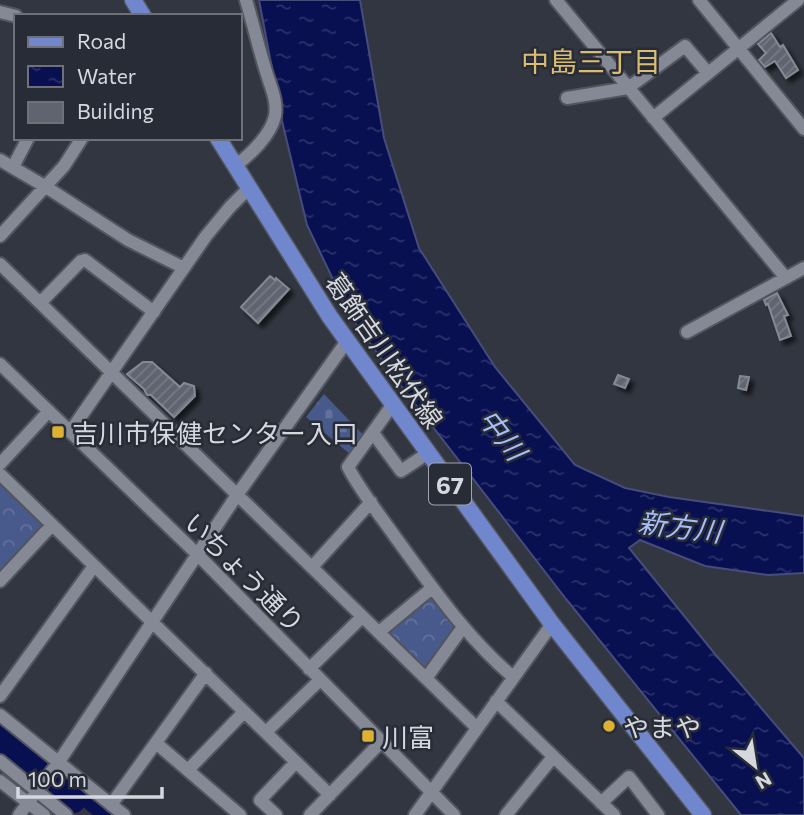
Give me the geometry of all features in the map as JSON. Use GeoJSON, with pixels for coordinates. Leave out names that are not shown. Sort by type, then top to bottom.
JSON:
{"type":"FeatureCollection","features":[{"type":"Feature","properties":{"kind":"main road","name":"葛飾吉川松伏線"},"geometry":{"type":"LineString","coordinates":[[219,140],[305,281],[347,341],[552,624],[703,815]]}},
{"type":"Feature","properties":{"kind":"street"},"geometry":{"type":"LineString","coordinates":[[235,166],[263,138],[276,114],[274,96],[246,0]]}},
{"type":"Feature","properties":{"kind":"street"},"geometry":{"type":"LineString","coordinates":[[556,0],[786,278]]}},
{"type":"Feature","properties":{"kind":"street"},"geometry":{"type":"LineString","coordinates":[[699,0],[804,129]]}},
{"type":"Feature","properties":{"kind":"street"},"geometry":{"type":"LineString","coordinates":[[653,118],[798,0]]}},
{"type":"Feature","properties":{"kind":"street"},"geometry":{"type":"LineString","coordinates":[[567,98],[628,88],[685,46],[708,73]]}},
{"type":"Feature","properties":{"kind":"street"},"geometry":{"type":"LineString","coordinates":[[13,167],[27,140]]}},
{"type":"Feature","properties":{"kind":"street"},"geometry":{"type":"LineString","coordinates":[[0,236],[64,166],[81,140]]}},
{"type":"Feature","properties":{"kind":"street"},"geometry":{"type":"LineString","coordinates":[[0,160],[128,240],[184,268]]}},
{"type":"Feature","properties":{"kind":"street"},"geometry":{"type":"LineString","coordinates":[[69,432],[184,268],[230,207],[248,188]]}},
{"type":"Feature","properties":{"kind":"street"},"geometry":{"type":"LineString","coordinates":[[40,303],[80,261],[85,260],[154,312]]}},
{"type":"Feature","properties":{"kind":"street"},"geometry":{"type":"LineString","coordinates":[[0,264],[477,728]]}},
{"type":"Feature","properties":{"kind":"street"},"geometry":{"type":"LineString","coordinates":[[687,332],[804,268]]}},
{"type":"Feature","properties":{"kind":"street"},"geometry":{"type":"LineString","coordinates":[[19,815],[56,765],[237,495],[347,341]]}},
{"type":"Feature","properties":{"kind":"street","name":"いちょう通り"},"geometry":{"type":"LineString","coordinates":[[0,364],[197,554],[454,815]]}},
{"type":"Feature","properties":{"kind":"street"},"geometry":{"type":"LineString","coordinates":[[395,407],[388,411],[348,467],[463,628],[482,650],[513,677]]}},
{"type":"Feature","properties":{"kind":"street"},"geometry":{"type":"LineString","coordinates":[[0,464],[49,411]]}},
{"type":"Feature","properties":{"kind":"street"},"geometry":{"type":"LineString","coordinates":[[373,433],[401,471],[428,453]]}},
{"type":"Feature","properties":{"kind":"street"},"geometry":{"type":"LineString","coordinates":[[0,474],[330,795]]}},
{"type":"Feature","properties":{"kind":"street"},"geometry":{"type":"LineString","coordinates":[[313,567],[371,502]]}},
{"type":"Feature","properties":{"kind":"street"},"geometry":{"type":"LineString","coordinates":[[0,581],[52,525]]}},
{"type":"Feature","properties":{"kind":"street"},"geometry":{"type":"LineString","coordinates":[[0,696],[94,566]]}},
{"type":"Feature","properties":{"kind":"street"},"geometry":{"type":"LineString","coordinates":[[379,632],[432,588]]}},
{"type":"Feature","properties":{"kind":"street"},"geometry":{"type":"LineString","coordinates":[[309,669],[362,617]]}},
{"type":"Feature","properties":{"kind":"street"},"geometry":{"type":"LineString","coordinates":[[415,815],[552,624]]}},
{"type":"Feature","properties":{"kind":"street"},"geometry":{"type":"LineString","coordinates":[[427,677],[463,628]]}},
{"type":"Feature","properties":{"kind":"street"},"geometry":{"type":"LineString","coordinates":[[111,805],[206,673]]}},
{"type":"Feature","properties":{"kind":"street"},"geometry":{"type":"LineString","coordinates":[[266,732],[320,680]]}},
{"type":"Feature","properties":{"kind":"street"},"geometry":{"type":"LineString","coordinates":[[496,701],[604,810],[629,777],[658,815]]}},
{"type":"Feature","properties":{"kind":"street"},"geometry":{"type":"LineString","coordinates":[[188,770],[244,712]]}},
{"type":"Feature","properties":{"kind":"street"},"geometry":{"type":"LineString","coordinates":[[0,715],[56,765],[124,815]]}},
{"type":"Feature","properties":{"kind":"street"},"geometry":{"type":"LineString","coordinates":[[310,815],[381,742]]}},
{"type":"Feature","properties":{"kind":"street"},"geometry":{"type":"LineString","coordinates":[[156,743],[240,815]]}},
{"type":"Feature","properties":{"kind":"street"},"geometry":{"type":"LineString","coordinates":[[506,815],[553,757]]}},
{"type":"Feature","properties":{"kind":"street"},"geometry":{"type":"LineString","coordinates":[[0,761],[38,789],[66,815]]}},
{"type":"Feature","properties":{"kind":"street"},"geometry":{"type":"LineString","coordinates":[[276,815],[260,800],[296,762]]}},
{"type":"Feature","properties":{"kind":"street"},"geometry":{"type":"LineString","coordinates":[[0,781],[44,815]]}},
{"type":"Feature","properties":{"kind":"green space"},"geometry":{"type":"Polygon","coordinates":[[[324,394],[365,437],[351,455],[306,417],[324,394]]]}},
{"type":"Feature","properties":{"kind":"green space"},"geometry":{"type":"Polygon","coordinates":[[[0,481],[43,524],[0,570],[0,481]]]}},
{"type":"Feature","properties":{"kind":"green space"},"geometry":{"type":"Polygon","coordinates":[[[430,594],[458,626],[426,670],[389,635],[389,630],[430,594]]]}},
{"type":"Feature","properties":{"kind":"green space"},"geometry":{"type":"Polygon","coordinates":[[[0,721],[46,758],[32,777],[0,751],[0,721]]]}},
{"type":"Feature","properties":{"kind":"water"},"geometry":{"type":"Polygon","coordinates":[[[259,0],[360,0],[384,138],[419,248],[495,367],[575,465],[625,488],[804,516],[804,573],[768,575],[705,566],[640,540],[629,548],[804,758],[804,815],[741,815],[566,599],[351,317],[307,225],[282,121],[259,0]]]}},
{"type":"Feature","properties":{"kind":"building"},"geometry":{"type":"Polygon","coordinates":[[[771,33],[780,47],[783,45],[798,70],[786,78],[775,61],[765,67],[759,60],[766,53],[758,44],[771,33]]]}},
{"type":"Feature","properties":{"kind":"building"},"geometry":{"type":"Polygon","coordinates":[[[270,276],[289,289],[258,323],[241,307],[270,276]]]}},
{"type":"Feature","properties":{"kind":"building"},"geometry":{"type":"Polygon","coordinates":[[[777,293],[788,315],[784,316],[791,336],[780,340],[768,304],[766,305],[764,300],[777,293]]]}},
{"type":"Feature","properties":{"kind":"building"},"geometry":{"type":"Polygon","coordinates":[[[143,362],[152,362],[180,387],[184,383],[194,386],[195,396],[174,417],[127,374],[143,362]]]}},
{"type":"Feature","properties":{"kind":"building"},"geometry":{"type":"Polygon","coordinates":[[[618,375],[629,379],[625,388],[614,384],[618,375]]]}},
{"type":"Feature","properties":{"kind":"building"},"geometry":{"type":"Polygon","coordinates":[[[740,376],[749,377],[746,390],[738,388],[740,376]]]}},
{"type":"Feature","properties":{"kind":"waterway"},"geometry":{"type":"LineString","coordinates":[[0,727],[107,815]]}},
{"type":"Feature","properties":{"kind":"waterway"},"geometry":{"type":"LineString","coordinates":[[0,744],[75,804]]}},
{"type":"Feature","properties":{"kind":"place","name":"吉川市保健センター入口"},"geometry":{"type":"Point","coordinates":[58,432]}},
{"type":"Feature","properties":{"kind":"place","name":"やまや"},"geometry":{"type":"Point","coordinates":[609,726]}},
{"type":"Feature","properties":{"kind":"place","name":"川富"},"geometry":{"type":"Point","coordinates":[368,736]}},
{"type":"Feature","properties":{"kind":"district","name":"中島三丁目"},"geometry":{"type":"Point","coordinates":[591,61]}},
{"type":"Feature","properties":{"kind":"water label","name":"中川"},"geometry":{"type":"Point","coordinates":[503,434]}},
{"type":"Feature","properties":{"kind":"water label","name":"新方川"},"geometry":{"type":"Point","coordinates":[680,526]}}]}
